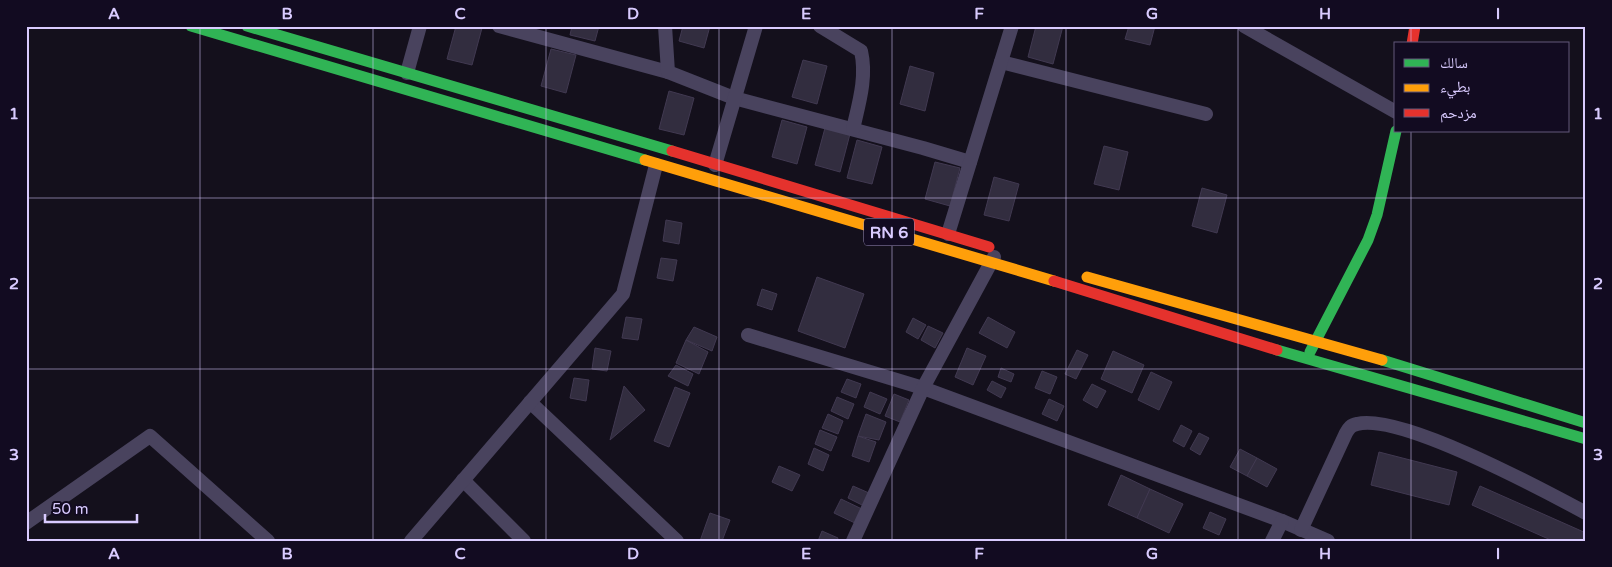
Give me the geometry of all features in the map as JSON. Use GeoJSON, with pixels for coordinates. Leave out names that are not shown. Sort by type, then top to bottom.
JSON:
{"type":"FeatureCollection","features":[{"type":"Feature","properties":{"kind":"main road","name":"RN 6"},"geometry":{"type":"LineString","coordinates":[[191,26],[656,165],[998,255]]}},
{"type":"Feature","properties":{"kind":"main road","name":"RN 6"},"geometry":{"type":"LineString","coordinates":[[247,26],[948,234],[998,255],[1306,359],[1586,439]]}},
{"type":"Feature","properties":{"kind":"main road"},"geometry":{"type":"LineString","coordinates":[[1412,42],[1415,26]]}},
{"type":"Feature","properties":{"kind":"main road"},"geometry":{"type":"LineString","coordinates":[[1306,359],[1368,240],[1377,215],[1396,132]]}},
{"type":"Feature","properties":{"kind":"main road"},"geometry":{"type":"LineString","coordinates":[[1078,274],[1316,340],[1586,423]]}},
{"type":"Feature","properties":{"kind":"street"},"geometry":{"type":"LineString","coordinates":[[407,73],[420,26]]}},
{"type":"Feature","properties":{"kind":"street"},"geometry":{"type":"LineString","coordinates":[[499,26],[668,72],[734,98],[970,162]]}},
{"type":"Feature","properties":{"kind":"street"},"geometry":{"type":"LineString","coordinates":[[665,26],[668,72]]}},
{"type":"Feature","properties":{"kind":"street"},"geometry":{"type":"LineString","coordinates":[[715,165],[756,26]]}},
{"type":"Feature","properties":{"kind":"street"},"geometry":{"type":"LineString","coordinates":[[820,26],[860,51],[864,70],[863,82],[853,129]]}},
{"type":"Feature","properties":{"kind":"street"},"geometry":{"type":"LineString","coordinates":[[948,234],[1012,26]]}},
{"type":"Feature","properties":{"kind":"street"},"geometry":{"type":"LineString","coordinates":[[1244,26],[1394,111]]}},
{"type":"Feature","properties":{"kind":"street"},"geometry":{"type":"LineString","coordinates":[[1001,62],[1206,114]]}},
{"type":"Feature","properties":{"kind":"street"},"geometry":{"type":"LineString","coordinates":[[410,541],[623,294],[656,165]]}},
{"type":"Feature","properties":{"kind":"street"},"geometry":{"type":"LineString","coordinates":[[854,541],[923,388],[998,255]]}},
{"type":"Feature","properties":{"kind":"street"},"geometry":{"type":"LineString","coordinates":[[748,335],[923,388],[1282,521],[1328,541]]}},
{"type":"Feature","properties":{"kind":"street"},"geometry":{"type":"LineString","coordinates":[[530,402],[677,541]]}},
{"type":"Feature","properties":{"kind":"street"},"geometry":{"type":"LineString","coordinates":[[1301,530],[1346,433],[1350,427],[1361,423],[1386,424],[1422,435],[1534,485],[1586,513]]}},
{"type":"Feature","properties":{"kind":"street"},"geometry":{"type":"LineString","coordinates":[[27,522],[150,436],[155,438],[268,541]]}},
{"type":"Feature","properties":{"kind":"street"},"geometry":{"type":"LineString","coordinates":[[463,480],[524,541]]}},
{"type":"Feature","properties":{"kind":"street"},"geometry":{"type":"LineString","coordinates":[[1272,541],[1282,521]]}},
{"type":"Feature","properties":{"kind":"building"},"geometry":{"type":"Polygon","coordinates":[[[456,26],[482,28],[472,65],[447,59],[456,26]]]}},
{"type":"Feature","properties":{"kind":"building"},"geometry":{"type":"Polygon","coordinates":[[[572,26],[599,26],[595,41],[570,35],[572,26]]]}},
{"type":"Feature","properties":{"kind":"building"},"geometry":{"type":"Polygon","coordinates":[[[683,26],[710,26],[704,48],[679,41],[683,26]]]}},
{"type":"Feature","properties":{"kind":"building"},"geometry":{"type":"Polygon","coordinates":[[[1036,26],[1063,26],[1053,64],[1028,57],[1036,26]]]}},
{"type":"Feature","properties":{"kind":"building"},"geometry":{"type":"Polygon","coordinates":[[[1129,26],[1155,26],[1150,45],[1125,39],[1129,26]]]}},
{"type":"Feature","properties":{"kind":"building"},"geometry":{"type":"Polygon","coordinates":[[[551,49],[576,55],[566,93],[541,86],[551,49]]]}},
{"type":"Feature","properties":{"kind":"building"},"geometry":{"type":"Polygon","coordinates":[[[803,60],[827,66],[817,104],[792,97],[803,60]]]}},
{"type":"Feature","properties":{"kind":"building"},"geometry":{"type":"Polygon","coordinates":[[[910,66],[934,73],[925,111],[900,104],[910,66]]]}},
{"type":"Feature","properties":{"kind":"building"},"geometry":{"type":"Polygon","coordinates":[[[669,91],[694,98],[684,135],[659,129],[669,91]]]}},
{"type":"Feature","properties":{"kind":"building"},"geometry":{"type":"Polygon","coordinates":[[[782,120],[807,127],[797,164],[772,157],[782,120]]]}},
{"type":"Feature","properties":{"kind":"building"},"geometry":{"type":"Polygon","coordinates":[[[825,128],[850,134],[840,172],[815,165],[825,128]]]}},
{"type":"Feature","properties":{"kind":"building"},"geometry":{"type":"Polygon","coordinates":[[[857,140],[882,147],[872,184],[847,178],[857,140]]]}},
{"type":"Feature","properties":{"kind":"building"},"geometry":{"type":"Polygon","coordinates":[[[1104,146],[1128,152],[1119,190],[1094,184],[1104,146]]]}},
{"type":"Feature","properties":{"kind":"building"},"geometry":{"type":"Polygon","coordinates":[[[935,162],[960,168],[950,206],[925,199],[935,162]]]}},
{"type":"Feature","properties":{"kind":"building"},"geometry":{"type":"Polygon","coordinates":[[[994,177],[1019,184],[1009,221],[984,215],[994,177]]]}},
{"type":"Feature","properties":{"kind":"building"},"geometry":{"type":"Polygon","coordinates":[[[1202,188],[1227,195],[1217,233],[1192,226],[1202,188]]]}},
{"type":"Feature","properties":{"kind":"building"},"geometry":{"type":"Polygon","coordinates":[[[666,220],[682,223],[679,244],[663,241],[666,220]]]}},
{"type":"Feature","properties":{"kind":"building"},"geometry":{"type":"Polygon","coordinates":[[[661,258],[677,260],[673,281],[657,278],[661,258]]]}},
{"type":"Feature","properties":{"kind":"building"},"geometry":{"type":"Polygon","coordinates":[[[817,277],[864,294],[845,348],[798,331],[817,277]]]}},
{"type":"Feature","properties":{"kind":"building"},"geometry":{"type":"Polygon","coordinates":[[[762,289],[777,294],[772,310],[757,305],[762,289]]]}},
{"type":"Feature","properties":{"kind":"building"},"geometry":{"type":"Polygon","coordinates":[[[626,317],[642,319],[638,340],[622,338],[626,317]]]}},
{"type":"Feature","properties":{"kind":"building"},"geometry":{"type":"Polygon","coordinates":[[[988,317],[1015,332],[1007,348],[979,333],[988,317]]]}},
{"type":"Feature","properties":{"kind":"building"},"geometry":{"type":"Polygon","coordinates":[[[913,318],[926,325],[918,339],[906,332],[913,318]]]}},
{"type":"Feature","properties":{"kind":"building"},"geometry":{"type":"Polygon","coordinates":[[[928,326],[943,333],[935,348],[921,340],[928,326]]]}},
{"type":"Feature","properties":{"kind":"building"},"geometry":{"type":"Polygon","coordinates":[[[694,327],[717,337],[712,351],[686,340],[694,327]]]}},
{"type":"Feature","properties":{"kind":"building"},"geometry":{"type":"Polygon","coordinates":[[[686,340],[708,352],[699,374],[676,363],[686,340]]]}},
{"type":"Feature","properties":{"kind":"building"},"geometry":{"type":"Polygon","coordinates":[[[595,348],[611,351],[607,371],[592,369],[595,348]]]}},
{"type":"Feature","properties":{"kind":"building"},"geometry":{"type":"Polygon","coordinates":[[[967,348],[986,356],[973,385],[955,377],[967,348]]]}},
{"type":"Feature","properties":{"kind":"building"},"geometry":{"type":"Polygon","coordinates":[[[1077,350],[1088,355],[1076,379],[1065,374],[1077,350]]]}},
{"type":"Feature","properties":{"kind":"building"},"geometry":{"type":"Polygon","coordinates":[[[1113,351],[1144,365],[1132,393],[1101,379],[1113,351]]]}},
{"type":"Feature","properties":{"kind":"building"},"geometry":{"type":"Polygon","coordinates":[[[676,365],[693,374],[688,386],[668,376],[676,365]]]}},
{"type":"Feature","properties":{"kind":"building"},"geometry":{"type":"Polygon","coordinates":[[[1001,368],[1014,374],[1011,382],[998,377],[1001,368]]]}},
{"type":"Feature","properties":{"kind":"building"},"geometry":{"type":"Polygon","coordinates":[[[1042,371],[1057,377],[1050,394],[1035,388],[1042,371]]]}},
{"type":"Feature","properties":{"kind":"building"},"geometry":{"type":"Polygon","coordinates":[[[1151,372],[1172,382],[1159,410],[1138,400],[1151,372]]]}},
{"type":"Feature","properties":{"kind":"building"},"geometry":{"type":"Polygon","coordinates":[[[574,378],[589,380],[586,401],[570,398],[574,378]]]}},
{"type":"Feature","properties":{"kind":"building"},"geometry":{"type":"Polygon","coordinates":[[[847,379],[861,384],[856,398],[841,392],[847,379]]]}},
{"type":"Feature","properties":{"kind":"building"},"geometry":{"type":"Polygon","coordinates":[[[992,381],[1006,388],[1001,398],[987,390],[992,381]]]}},
{"type":"Feature","properties":{"kind":"building"},"geometry":{"type":"Polygon","coordinates":[[[1092,384],[1106,391],[1097,408],[1083,400],[1092,384]]]}},
{"type":"Feature","properties":{"kind":"building"},"geometry":{"type":"Polygon","coordinates":[[[624,386],[645,410],[610,440],[624,386]]]}},
{"type":"Feature","properties":{"kind":"building"},"geometry":{"type":"Polygon","coordinates":[[[675,387],[690,393],[669,447],[654,441],[675,387]]]}},
{"type":"Feature","properties":{"kind":"building"},"geometry":{"type":"Polygon","coordinates":[[[870,392],[887,399],[880,414],[864,407],[870,392]]]}},
{"type":"Feature","properties":{"kind":"building"},"geometry":{"type":"Polygon","coordinates":[[[894,394],[909,400],[900,422],[885,416],[894,394]]]}},
{"type":"Feature","properties":{"kind":"building"},"geometry":{"type":"Polygon","coordinates":[[[837,397],[854,404],[848,419],[831,411],[837,397]]]}},
{"type":"Feature","properties":{"kind":"building"},"geometry":{"type":"Polygon","coordinates":[[[1049,399],[1064,406],[1057,421],[1042,414],[1049,399]]]}},
{"type":"Feature","properties":{"kind":"building"},"geometry":{"type":"Polygon","coordinates":[[[828,414],[843,421],[838,434],[822,428],[828,414]]]}},
{"type":"Feature","properties":{"kind":"building"},"geometry":{"type":"Polygon","coordinates":[[[866,414],[886,422],[879,440],[858,436],[866,414]]]}},
{"type":"Feature","properties":{"kind":"building"},"geometry":{"type":"Polygon","coordinates":[[[1181,425],[1192,431],[1184,447],[1173,441],[1181,425]]]}},
{"type":"Feature","properties":{"kind":"building"},"geometry":{"type":"Polygon","coordinates":[[[820,430],[837,437],[831,451],[815,444],[820,430]]]}},
{"type":"Feature","properties":{"kind":"building"},"geometry":{"type":"Polygon","coordinates":[[[1199,433],[1209,438],[1200,455],[1190,449],[1199,433]]]}},
{"type":"Feature","properties":{"kind":"building"},"geometry":{"type":"Polygon","coordinates":[[[858,436],[876,442],[869,462],[852,456],[858,436]]]}},
{"type":"Feature","properties":{"kind":"building"},"geometry":{"type":"Polygon","coordinates":[[[814,448],[829,455],[823,471],[808,464],[814,448]]]}},
{"type":"Feature","properties":{"kind":"building"},"geometry":{"type":"Polygon","coordinates":[[[1240,449],[1257,458],[1247,476],[1230,467],[1240,449]]]}},
{"type":"Feature","properties":{"kind":"building"},"geometry":{"type":"Polygon","coordinates":[[[1379,452],[1457,472],[1449,505],[1371,485],[1379,452]]]}},
{"type":"Feature","properties":{"kind":"building"},"geometry":{"type":"Polygon","coordinates":[[[1257,458],[1277,469],[1267,487],[1247,476],[1257,458]]]}},
{"type":"Feature","properties":{"kind":"building"},"geometry":{"type":"Polygon","coordinates":[[[779,466],[800,475],[792,491],[772,482],[779,466]]]}},
{"type":"Feature","properties":{"kind":"building"},"geometry":{"type":"Polygon","coordinates":[[[1121,475],[1150,489],[1137,518],[1108,505],[1121,475]]]}},
{"type":"Feature","properties":{"kind":"building"},"geometry":{"type":"Polygon","coordinates":[[[853,486],[869,493],[864,506],[848,498],[853,486]]]}},
{"type":"Feature","properties":{"kind":"building"},"geometry":{"type":"Polygon","coordinates":[[[1480,486],[1586,533],[1586,541],[1553,541],[1472,505],[1480,486]]]}},
{"type":"Feature","properties":{"kind":"building"},"geometry":{"type":"Polygon","coordinates":[[[1150,489],[1183,504],[1169,533],[1137,518],[1150,489]]]}},
{"type":"Feature","properties":{"kind":"building"},"geometry":{"type":"Polygon","coordinates":[[[841,499],[864,510],[857,524],[834,513],[841,499]]]}},
{"type":"Feature","properties":{"kind":"building"},"geometry":{"type":"Polygon","coordinates":[[[1210,512],[1226,519],[1219,535],[1203,528],[1210,512]]]}},
{"type":"Feature","properties":{"kind":"building"},"geometry":{"type":"Polygon","coordinates":[[[710,513],[730,520],[722,541],[700,541],[710,513]]]}},
{"type":"Feature","properties":{"kind":"building"},"geometry":{"type":"Polygon","coordinates":[[[822,531],[838,538],[837,541],[818,541],[822,531]]]}},
{"type":"Feature","properties":{"kind":"traffic: fast"},"geometry":{"type":"LineString","coordinates":[[191,26],[645,160]]}},
{"type":"Feature","properties":{"kind":"traffic: fast"},"geometry":{"type":"LineString","coordinates":[[247,26],[672,151]]}},
{"type":"Feature","properties":{"kind":"traffic: fast"},"geometry":{"type":"LineString","coordinates":[[1310,352],[1368,240],[1377,215],[1396,132]]}},
{"type":"Feature","properties":{"kind":"traffic: fast"},"geometry":{"type":"LineString","coordinates":[[1277,350],[1586,439]]}},
{"type":"Feature","properties":{"kind":"traffic: fast"},"geometry":{"type":"LineString","coordinates":[[1382,360],[1586,423]]}},
{"type":"Feature","properties":{"kind":"traffic: slow"},"geometry":{"type":"LineString","coordinates":[[645,160],[1054,281]]}},
{"type":"Feature","properties":{"kind":"traffic: slow"},"geometry":{"type":"LineString","coordinates":[[1087,277],[1382,360]]}},
{"type":"Feature","properties":{"kind":"traffic: jam"},"geometry":{"type":"LineString","coordinates":[[1412,42],[1415,26]]}},
{"type":"Feature","properties":{"kind":"traffic: jam"},"geometry":{"type":"LineString","coordinates":[[672,151],[989,247]]}},
{"type":"Feature","properties":{"kind":"traffic: jam"},"geometry":{"type":"LineString","coordinates":[[1054,281],[1277,350]]}}]}
